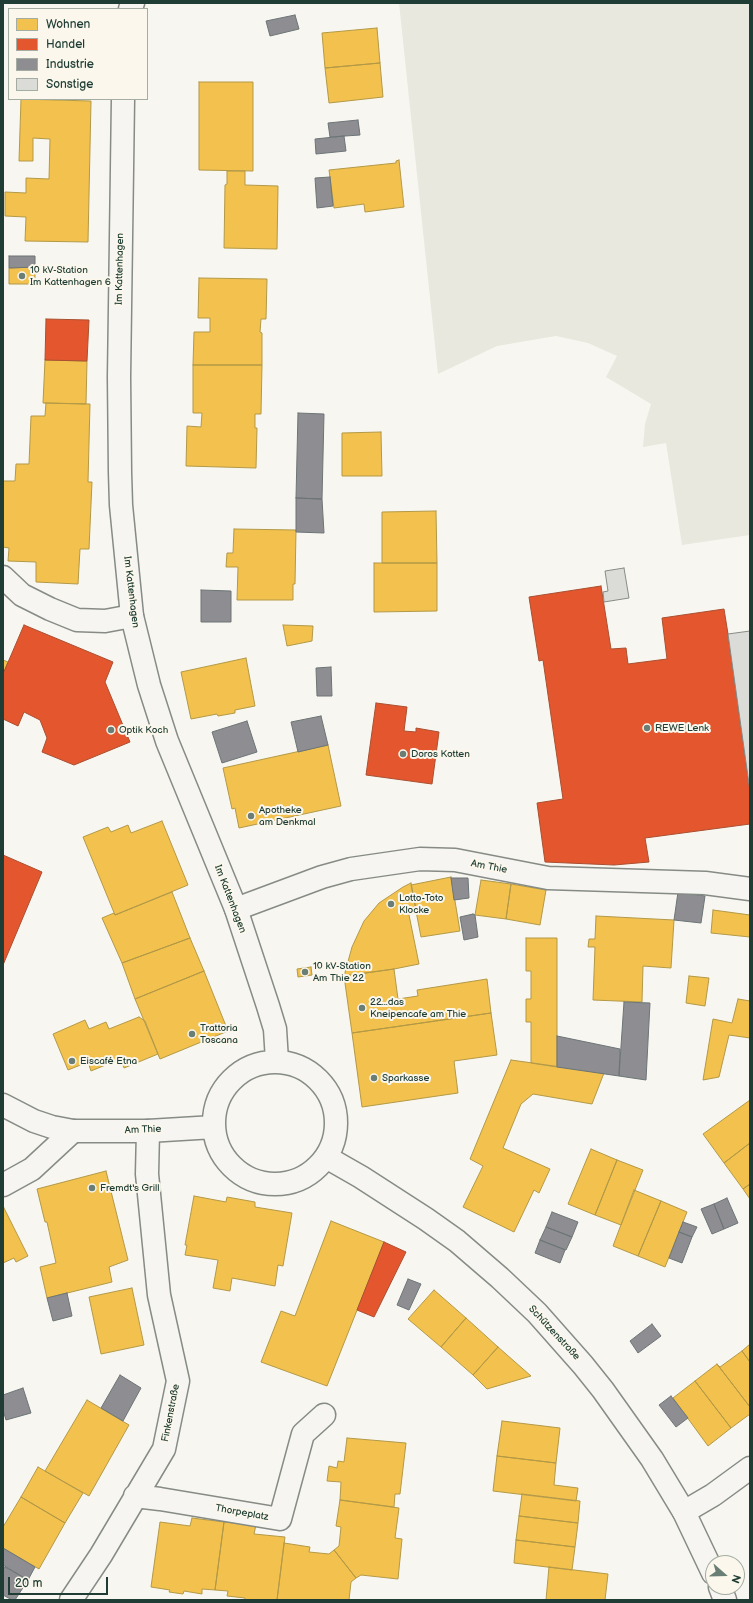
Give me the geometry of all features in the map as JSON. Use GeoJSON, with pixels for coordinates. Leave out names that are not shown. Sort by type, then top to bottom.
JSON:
{"type":"FeatureCollection","features":[{"type":"Feature","properties":{"kind":"street","name":"Im Kattenhagen"},"geometry":{"type":"LineString","coordinates":[[122,100],[119,377],[120,472],[132,616],[149,685],[167,741],[236,909],[268,1006],[274,1029],[277,1061]]}},
{"type":"Feature","properties":{"kind":"street"},"geometry":{"type":"LineString","coordinates":[[3,577],[22,595],[77,620],[105,621],[132,616]]}},
{"type":"Feature","properties":{"kind":"street","name":"Am Thie"},"geometry":{"type":"LineString","coordinates":[[236,909],[322,877],[350,869],[420,859],[455,860],[548,878],[705,883],[750,889]]}},
{"type":"Feature","properties":{"kind":"street"},"geometry":{"type":"LineString","coordinates":[[277,1061],[298,1065],[317,1077],[330,1094],[336,1115],[335,1137],[326,1157],[311,1173],[302,1178],[281,1184],[259,1182],[249,1179],[231,1166],[219,1148],[214,1127],[216,1105],[227,1084],[244,1070],[254,1065],[277,1061]]}},
{"type":"Feature","properties":{"kind":"street","name":"Am Thie"},"geometry":{"type":"LineString","coordinates":[[3,1105],[34,1121],[52,1127],[73,1131],[214,1127]]}},
{"type":"Feature","properties":{"kind":"street","name":"Finkenstraße"},"geometry":{"type":"LineString","coordinates":[[71,1600],[102,1555],[135,1496],[164,1449],[178,1382],[159,1295],[147,1174],[148,1130]]}},
{"type":"Feature","properties":{"kind":"street"},"geometry":{"type":"LineString","coordinates":[[3,1185],[32,1169],[73,1131]]}},
{"type":"Feature","properties":{"kind":"street","name":"Schützenstraße"},"geometry":{"type":"LineString","coordinates":[[326,1157],[426,1219],[457,1241],[500,1278],[537,1313],[603,1390],[652,1459],[684,1512],[705,1556]]}},
{"type":"Feature","properties":{"kind":"street","name":"Thorpeplatz"},"geometry":{"type":"LineString","coordinates":[[135,1496],[280,1519],[303,1434],[324,1415]]}},
{"type":"Feature","properties":{"kind":"street"},"geometry":{"type":"LineString","coordinates":[[684,1512],[713,1495],[750,1468]]}},
{"type":"Feature","properties":{"kind":"shaded area"},"geometry":{"type":"Polygon","coordinates":[[[399,3],[750,3],[750,535],[682,545],[666,443],[643,447],[645,424],[651,404],[606,377],[617,356],[588,343],[556,336],[497,346],[438,374],[399,3]]]}},
{"type":"Feature","properties":{"kind":"building: Wohnen"},"geometry":{"type":"Polygon","coordinates":[[[377,28],[380,63],[325,68],[322,33],[377,28]]]}},
{"type":"Feature","properties":{"kind":"building: Wohnen"},"geometry":{"type":"Polygon","coordinates":[[[380,63],[383,97],[329,103],[325,68],[380,63]]]}},
{"type":"Feature","properties":{"kind":"building: Wohnen"},"geometry":{"type":"Polygon","coordinates":[[[199,82],[253,82],[253,171],[199,170],[199,82]]]}},
{"type":"Feature","properties":{"kind":"building: Wohnen"},"geometry":{"type":"Polygon","coordinates":[[[21,100],[91,101],[88,242],[25,241],[26,217],[5,216],[5,192],[26,193],[26,178],[49,179],[50,139],[33,138],[33,161],[19,161],[21,100]]]}},
{"type":"Feature","properties":{"kind":"building: Wohnen"},"geometry":{"type":"Polygon","coordinates":[[[399,160],[404,207],[365,212],[364,204],[334,208],[329,170],[396,163],[396,161],[399,160]]]}},
{"type":"Feature","properties":{"kind":"building: Wohnen"},"geometry":{"type":"Polygon","coordinates":[[[227,171],[245,171],[245,185],[278,186],[277,249],[224,248],[225,185],[227,184],[227,171]]]}},
{"type":"Feature","properties":{"kind":"building: Wohnen","name":"10 kV-Station Im Kattenhagen 6"},"geometry":{"type":"Polygon","coordinates":[[[35,267],[35,284],[9,284],[9,268],[35,267]]]}},
{"type":"Feature","properties":{"kind":"building: Wohnen"},"geometry":{"type":"Polygon","coordinates":[[[199,278],[267,279],[266,319],[261,319],[260,332],[262,333],[262,365],[193,365],[194,332],[210,332],[210,318],[198,318],[199,278]]]}},
{"type":"Feature","properties":{"kind":"building: Wohnen"},"geometry":{"type":"Polygon","coordinates":[[[45,360],[87,361],[86,404],[43,403],[45,360]]]}},
{"type":"Feature","properties":{"kind":"building: Wohnen"},"geometry":{"type":"Polygon","coordinates":[[[193,365],[262,365],[261,414],[255,414],[255,428],[257,428],[256,468],[186,466],[187,426],[201,427],[202,413],[193,413],[193,365]]]}},
{"type":"Feature","properties":{"kind":"building: Wohnen"},"geometry":{"type":"Polygon","coordinates":[[[46,403],[90,404],[88,482],[92,482],[89,549],[80,549],[78,584],[36,582],[36,562],[8,561],[9,548],[3,547],[3,481],[15,481],[16,464],[29,464],[31,416],[45,416],[46,403]]]}},
{"type":"Feature","properties":{"kind":"building: Wohnen"},"geometry":{"type":"Polygon","coordinates":[[[381,432],[382,476],[342,476],[342,433],[381,432]]]}},
{"type":"Feature","properties":{"kind":"building: Wohnen"},"geometry":{"type":"Polygon","coordinates":[[[436,511],[437,563],[382,563],[382,512],[436,511]]]}},
{"type":"Feature","properties":{"kind":"building: Wohnen"},"geometry":{"type":"Polygon","coordinates":[[[234,529],[296,530],[295,584],[293,584],[293,600],[237,600],[238,567],[226,567],[227,553],[233,553],[234,529]]]}},
{"type":"Feature","properties":{"kind":"building: Wohnen"},"geometry":{"type":"Polygon","coordinates":[[[374,563],[437,563],[437,611],[374,612],[374,563]]]}},
{"type":"Feature","properties":{"kind":"building: Wohnen"},"geometry":{"type":"Polygon","coordinates":[[[283,625],[313,626],[312,641],[287,646],[283,625]]]}},
{"type":"Feature","properties":{"kind":"building: Wohnen"},"geometry":{"type":"Polygon","coordinates":[[[246,658],[255,706],[235,710],[235,713],[218,716],[217,714],[191,719],[181,672],[246,658]]]}},
{"type":"Feature","properties":{"kind":"building: Wohnen"},"geometry":{"type":"Polygon","coordinates":[[[3,660],[8,662],[3,674],[3,660]]]}},
{"type":"Feature","properties":{"kind":"building: Wohnen"},"geometry":{"type":"Polygon","coordinates":[[[328,745],[341,806],[239,828],[235,808],[232,809],[223,768],[328,745]]]}},
{"type":"Feature","properties":{"kind":"building: Wohnen"},"geometry":{"type":"Polygon","coordinates":[[[162,821],[188,885],[115,915],[83,837],[108,827],[111,832],[128,825],[131,833],[162,821]]]}},
{"type":"Feature","properties":{"kind":"building: Wohnen"},"geometry":{"type":"Polygon","coordinates":[[[451,877],[460,931],[421,937],[411,885],[451,877]]]}},
{"type":"Feature","properties":{"kind":"building: Wohnen"},"geometry":{"type":"Polygon","coordinates":[[[481,880],[511,884],[506,919],[475,915],[481,880]]]}},
{"type":"Feature","properties":{"kind":"building: Wohnen"},"geometry":{"type":"Polygon","coordinates":[[[411,883],[416,908],[408,910],[419,964],[344,976],[352,947],[364,921],[379,903],[411,883]]]}},
{"type":"Feature","properties":{"kind":"building: Wohnen"},"geometry":{"type":"Polygon","coordinates":[[[511,884],[546,890],[540,925],[506,919],[511,884]]]}},
{"type":"Feature","properties":{"kind":"building: Wohnen"},"geometry":{"type":"Polygon","coordinates":[[[172,892],[190,938],[122,963],[102,918],[114,913],[115,915],[172,892]]]}},
{"type":"Feature","properties":{"kind":"building: Wohnen"},"geometry":{"type":"Polygon","coordinates":[[[713,910],[750,915],[750,937],[711,933],[713,910]]]}},
{"type":"Feature","properties":{"kind":"building: Wohnen"},"geometry":{"type":"Polygon","coordinates":[[[596,916],[674,920],[671,968],[643,966],[642,1002],[593,1000],[595,947],[588,947],[589,939],[595,939],[596,916]]]}},
{"type":"Feature","properties":{"kind":"building: Wohnen"},"geometry":{"type":"Polygon","coordinates":[[[190,938],[204,971],[135,999],[122,963],[190,938]]]}},
{"type":"Feature","properties":{"kind":"building: Wohnen"},"geometry":{"type":"Polygon","coordinates":[[[526,938],[557,938],[557,1067],[531,1063],[531,1022],[526,1022],[526,999],[531,999],[531,971],[526,971],[526,938]]]}},
{"type":"Feature","properties":{"kind":"building: Wohnen","name":"10 kV-Station Am Thie 22"},"geometry":{"type":"Polygon","coordinates":[[[311,967],[312,975],[298,977],[297,969],[311,967]]]}},
{"type":"Feature","properties":{"kind":"building: Wohnen"},"geometry":{"type":"Polygon","coordinates":[[[394,969],[398,999],[418,996],[417,990],[487,979],[491,1013],[352,1033],[344,976],[394,969]]]}},
{"type":"Feature","properties":{"kind":"building: Wohnen"},"geometry":{"type":"Polygon","coordinates":[[[204,971],[228,1031],[160,1059],[135,999],[204,971]]]}},
{"type":"Feature","properties":{"kind":"building: Wohnen"},"geometry":{"type":"Polygon","coordinates":[[[689,976],[709,978],[705,1006],[686,1003],[689,976]]]}},
{"type":"Feature","properties":{"kind":"building: Wohnen"},"geometry":{"type":"Polygon","coordinates":[[[738,999],[750,1001],[750,1038],[729,1035],[719,1077],[703,1080],[713,1019],[732,1023],[738,999]]]}},
{"type":"Feature","properties":{"kind":"building: Wohnen"},"geometry":{"type":"Polygon","coordinates":[[[491,1013],[497,1055],[454,1061],[458,1093],[362,1107],[352,1033],[491,1013]]]}},
{"type":"Feature","properties":{"kind":"building: Wohnen"},"geometry":{"type":"Polygon","coordinates":[[[139,1017],[145,1021],[158,1054],[124,1068],[120,1059],[91,1071],[88,1062],[68,1070],[53,1034],[85,1020],[89,1029],[106,1022],[109,1029],[139,1017]]]}},
{"type":"Feature","properties":{"kind":"building: Wohnen"},"geometry":{"type":"Polygon","coordinates":[[[511,1060],[604,1073],[592,1104],[533,1094],[521,1104],[503,1148],[550,1169],[539,1193],[534,1190],[514,1232],[463,1207],[483,1166],[470,1159],[511,1060]]]}},
{"type":"Feature","properties":{"kind":"building: Wohnen"},"geometry":{"type":"Polygon","coordinates":[[[750,1100],[750,1143],[724,1163],[703,1134],[750,1100]]]}},
{"type":"Feature","properties":{"kind":"building: Wohnen"},"geometry":{"type":"Polygon","coordinates":[[[750,1143],[750,1184],[743,1189],[724,1163],[750,1143]]]}},
{"type":"Feature","properties":{"kind":"building: Wohnen"},"geometry":{"type":"Polygon","coordinates":[[[591,1149],[617,1160],[595,1215],[568,1204],[591,1149]]]}},
{"type":"Feature","properties":{"kind":"building: Wohnen"},"geometry":{"type":"Polygon","coordinates":[[[617,1160],[643,1170],[621,1225],[595,1215],[617,1160]]]}},
{"type":"Feature","properties":{"kind":"building: Wohnen"},"geometry":{"type":"Polygon","coordinates":[[[106,1171],[128,1260],[109,1267],[112,1282],[47,1298],[40,1267],[56,1263],[47,1222],[45,1222],[37,1189],[106,1171]]]}},
{"type":"Feature","properties":{"kind":"building: Wohnen"},"geometry":{"type":"Polygon","coordinates":[[[750,1184],[750,1199],[743,1189],[750,1184]]]}},
{"type":"Feature","properties":{"kind":"building: Wohnen"},"geometry":{"type":"Polygon","coordinates":[[[634,1190],[661,1201],[638,1256],[613,1246],[634,1190]]]}},
{"type":"Feature","properties":{"kind":"building: Wohnen"},"geometry":{"type":"Polygon","coordinates":[[[194,1196],[226,1202],[227,1197],[255,1202],[255,1207],[292,1213],[283,1266],[278,1265],[275,1286],[232,1278],[230,1291],[213,1288],[218,1260],[185,1255],[187,1245],[185,1245],[194,1196]]]}},
{"type":"Feature","properties":{"kind":"building: Wohnen"},"geometry":{"type":"Polygon","coordinates":[[[661,1201],[687,1212],[665,1267],[638,1256],[661,1201]]]}},
{"type":"Feature","properties":{"kind":"building: Wohnen"},"geometry":{"type":"Polygon","coordinates":[[[4,1208],[28,1256],[16,1262],[14,1258],[3,1263],[4,1208]]]}},
{"type":"Feature","properties":{"kind":"building: Wohnen"},"geometry":{"type":"Polygon","coordinates":[[[331,1221],[384,1242],[327,1386],[261,1362],[281,1311],[295,1316],[331,1221]]]}},
{"type":"Feature","properties":{"kind":"building: Wohnen"},"geometry":{"type":"Polygon","coordinates":[[[132,1288],[144,1345],[101,1354],[89,1297],[132,1288]]]}},
{"type":"Feature","properties":{"kind":"building: Wohnen"},"geometry":{"type":"Polygon","coordinates":[[[434,1290],[466,1318],[441,1347],[408,1319],[434,1290]]]}},
{"type":"Feature","properties":{"kind":"building: Wohnen"},"geometry":{"type":"Polygon","coordinates":[[[466,1318],[498,1347],[473,1375],[441,1347],[466,1318]]]}},
{"type":"Feature","properties":{"kind":"building: Wohnen"},"geometry":{"type":"Polygon","coordinates":[[[750,1344],[750,1362],[742,1351],[750,1344]]]}},
{"type":"Feature","properties":{"kind":"building: Wohnen"},"geometry":{"type":"Polygon","coordinates":[[[498,1347],[531,1376],[487,1389],[473,1375],[498,1347]]]}},
{"type":"Feature","properties":{"kind":"building: Wohnen"},"geometry":{"type":"Polygon","coordinates":[[[742,1351],[750,1362],[750,1407],[717,1364],[720,1367],[742,1351]]]}},
{"type":"Feature","properties":{"kind":"building: Wohnen"},"geometry":{"type":"Polygon","coordinates":[[[717,1364],[750,1407],[750,1414],[731,1428],[695,1381],[717,1364]]]}},
{"type":"Feature","properties":{"kind":"building: Wohnen"},"geometry":{"type":"Polygon","coordinates":[[[695,1381],[731,1428],[708,1446],[673,1398],[695,1381]]]}},
{"type":"Feature","properties":{"kind":"building: Wohnen"},"geometry":{"type":"Polygon","coordinates":[[[87,1400],[129,1425],[89,1496],[45,1471],[87,1400]]]}},
{"type":"Feature","properties":{"kind":"building: Wohnen"},"geometry":{"type":"Polygon","coordinates":[[[502,1421],[560,1428],[556,1463],[497,1456],[502,1421]]]}},
{"type":"Feature","properties":{"kind":"building: Wohnen"},"geometry":{"type":"Polygon","coordinates":[[[347,1438],[406,1443],[400,1494],[395,1494],[394,1507],[340,1500],[341,1482],[327,1481],[329,1466],[337,1468],[338,1461],[344,1462],[347,1438]]]}},
{"type":"Feature","properties":{"kind":"building: Wohnen"},"geometry":{"type":"Polygon","coordinates":[[[497,1456],[556,1463],[554,1485],[578,1488],[576,1501],[493,1491],[497,1456]]]}},
{"type":"Feature","properties":{"kind":"building: Wohnen"},"geometry":{"type":"Polygon","coordinates":[[[38,1467],[83,1493],[65,1523],[21,1497],[38,1467]]]}},
{"type":"Feature","properties":{"kind":"building: Wohnen"},"geometry":{"type":"Polygon","coordinates":[[[522,1494],[580,1501],[578,1523],[519,1516],[522,1494]]]}},
{"type":"Feature","properties":{"kind":"building: Wohnen"},"geometry":{"type":"Polygon","coordinates":[[[21,1497],[65,1523],[39,1569],[3,1548],[3,1527],[21,1497]]]}},
{"type":"Feature","properties":{"kind":"building: Wohnen"},"geometry":{"type":"Polygon","coordinates":[[[340,1500],[399,1508],[395,1538],[402,1539],[398,1579],[361,1575],[356,1578],[334,1550],[339,1546],[341,1527],[336,1526],[340,1500]]]}},
{"type":"Feature","properties":{"kind":"building: Wohnen"},"geometry":{"type":"Polygon","coordinates":[[[519,1516],[578,1523],[575,1547],[516,1540],[519,1516]]]}},
{"type":"Feature","properties":{"kind":"building: Wohnen"},"geometry":{"type":"Polygon","coordinates":[[[192,1518],[224,1522],[215,1590],[202,1589],[202,1594],[184,1591],[183,1594],[151,1587],[160,1522],[190,1526],[192,1518]]]}},
{"type":"Feature","properties":{"kind":"building: Wohnen"},"geometry":{"type":"Polygon","coordinates":[[[224,1522],[256,1525],[254,1534],[285,1537],[277,1600],[245,1600],[245,1598],[227,1596],[228,1591],[215,1590],[224,1522]]]}},
{"type":"Feature","properties":{"kind":"building: Wohnen"},"geometry":{"type":"Polygon","coordinates":[[[516,1540],[575,1547],[572,1570],[514,1563],[516,1540]]]}},
{"type":"Feature","properties":{"kind":"building: Wohnen"},"geometry":{"type":"Polygon","coordinates":[[[284,1543],[310,1547],[309,1552],[329,1554],[334,1550],[356,1578],[351,1582],[349,1600],[277,1600],[284,1543]]]}},
{"type":"Feature","properties":{"kind":"building: Wohnen"},"geometry":{"type":"Polygon","coordinates":[[[549,1567],[608,1574],[605,1600],[546,1600],[549,1567]]]}},
{"type":"Feature","properties":{"kind":"building: Handel"},"geometry":{"type":"Polygon","coordinates":[[[46,319],[89,320],[87,361],[45,360],[46,319]]]}},
{"type":"Feature","properties":{"kind":"building: Handel","name":"REWE Lenk"},"geometry":{"type":"Polygon","coordinates":[[[601,586],[611,649],[626,648],[628,664],[667,659],[662,618],[724,609],[750,791],[750,824],[645,838],[649,862],[614,865],[545,862],[537,803],[563,799],[543,660],[539,661],[529,597],[601,586]]]}},
{"type":"Feature","properties":{"kind":"building: Handel"},"geometry":{"type":"Polygon","coordinates":[[[24,625],[113,662],[105,682],[130,742],[74,765],[42,752],[47,738],[40,720],[24,712],[18,726],[3,719],[3,674],[24,625]]]}},
{"type":"Feature","properties":{"kind":"building: Handel","name":"Doros Kotten"},"geometry":{"type":"Polygon","coordinates":[[[376,703],[407,707],[404,731],[416,732],[416,728],[439,732],[432,784],[366,775],[376,703]]]}},
{"type":"Feature","properties":{"kind":"building: Handel"},"geometry":{"type":"Polygon","coordinates":[[[3,855],[42,872],[3,965],[3,855]]]}},
{"type":"Feature","properties":{"kind":"building: Handel"},"geometry":{"type":"Polygon","coordinates":[[[384,1242],[406,1252],[374,1317],[357,1310],[384,1242]]]}},
{"type":"Feature","properties":{"kind":"building: Industrie"},"geometry":{"type":"Polygon","coordinates":[[[295,15],[299,29],[270,36],[266,21],[295,15]]]}},
{"type":"Feature","properties":{"kind":"building: Industrie"},"geometry":{"type":"Polygon","coordinates":[[[358,120],[360,135],[330,137],[328,123],[358,120]]]}},
{"type":"Feature","properties":{"kind":"building: Industrie"},"geometry":{"type":"Polygon","coordinates":[[[344,136],[346,151],[316,154],[315,139],[344,136]]]}},
{"type":"Feature","properties":{"kind":"building: Industrie"},"geometry":{"type":"Polygon","coordinates":[[[330,177],[333,206],[317,208],[315,178],[330,177]]]}},
{"type":"Feature","properties":{"kind":"building: Industrie"},"geometry":{"type":"Polygon","coordinates":[[[9,256],[35,256],[35,267],[9,268],[9,256]]]}},
{"type":"Feature","properties":{"kind":"building: Industrie"},"geometry":{"type":"Polygon","coordinates":[[[298,413],[324,414],[322,499],[296,498],[298,413]]]}},
{"type":"Feature","properties":{"kind":"building: Industrie"},"geometry":{"type":"Polygon","coordinates":[[[296,498],[322,499],[324,533],[296,532],[296,498]]]}},
{"type":"Feature","properties":{"kind":"building: Industrie"},"geometry":{"type":"Polygon","coordinates":[[[201,590],[231,591],[231,622],[201,622],[201,590]]]}},
{"type":"Feature","properties":{"kind":"building: Industrie"},"geometry":{"type":"Polygon","coordinates":[[[331,667],[332,696],[317,696],[316,668],[331,667]]]}},
{"type":"Feature","properties":{"kind":"building: Industrie"},"geometry":{"type":"Polygon","coordinates":[[[321,716],[328,745],[298,752],[291,722],[321,716]]]}},
{"type":"Feature","properties":{"kind":"building: Industrie"},"geometry":{"type":"Polygon","coordinates":[[[247,721],[257,752],[222,763],[212,732],[247,721]]]}},
{"type":"Feature","properties":{"kind":"building: Industrie"},"geometry":{"type":"Polygon","coordinates":[[[451,878],[468,878],[469,898],[454,900],[451,878]]]}},
{"type":"Feature","properties":{"kind":"building: Industrie"},"geometry":{"type":"Polygon","coordinates":[[[678,892],[705,896],[701,923],[674,920],[678,892]]]}},
{"type":"Feature","properties":{"kind":"building: Industrie"},"geometry":{"type":"Polygon","coordinates":[[[473,914],[475,915],[478,937],[464,940],[460,917],[473,914]]]}},
{"type":"Feature","properties":{"kind":"building: Industrie"},"geometry":{"type":"Polygon","coordinates":[[[624,1002],[650,1003],[646,1080],[619,1076],[624,1002]]]}},
{"type":"Feature","properties":{"kind":"building: Industrie"},"geometry":{"type":"Polygon","coordinates":[[[557,1036],[620,1049],[619,1076],[557,1067],[557,1036]]]}},
{"type":"Feature","properties":{"kind":"building: Industrie"},"geometry":{"type":"Polygon","coordinates":[[[727,1198],[738,1223],[724,1229],[714,1204],[727,1198]]]}},
{"type":"Feature","properties":{"kind":"building: Industrie"},"geometry":{"type":"Polygon","coordinates":[[[714,1204],[724,1229],[712,1234],[701,1209],[714,1204]]]}},
{"type":"Feature","properties":{"kind":"building: Industrie"},"geometry":{"type":"Polygon","coordinates":[[[552,1212],[578,1222],[572,1237],[546,1227],[552,1212]]]}},
{"type":"Feature","properties":{"kind":"building: Industrie"},"geometry":{"type":"Polygon","coordinates":[[[683,1222],[697,1227],[692,1237],[679,1232],[683,1222]]]}},
{"type":"Feature","properties":{"kind":"building: Industrie"},"geometry":{"type":"Polygon","coordinates":[[[546,1227],[572,1237],[566,1250],[540,1240],[546,1227]]]}},
{"type":"Feature","properties":{"kind":"building: Industrie"},"geometry":{"type":"Polygon","coordinates":[[[679,1232],[692,1237],[682,1263],[669,1258],[679,1232]]]}},
{"type":"Feature","properties":{"kind":"building: Industrie"},"geometry":{"type":"Polygon","coordinates":[[[540,1240],[565,1250],[560,1263],[535,1253],[540,1240]]]}},
{"type":"Feature","properties":{"kind":"building: Industrie"},"geometry":{"type":"Polygon","coordinates":[[[408,1279],[421,1284],[409,1310],[397,1305],[408,1279]]]}},
{"type":"Feature","properties":{"kind":"building: Industrie"},"geometry":{"type":"Polygon","coordinates":[[[67,1293],[72,1316],[53,1321],[47,1298],[67,1293]]]}},
{"type":"Feature","properties":{"kind":"building: Industrie"},"geometry":{"type":"Polygon","coordinates":[[[652,1324],[661,1336],[638,1353],[630,1341],[652,1324]]]}},
{"type":"Feature","properties":{"kind":"building: Industrie"},"geometry":{"type":"Polygon","coordinates":[[[120,1375],[141,1388],[123,1421],[101,1408],[120,1375]]]}},
{"type":"Feature","properties":{"kind":"building: Industrie"},"geometry":{"type":"Polygon","coordinates":[[[23,1388],[31,1413],[6,1420],[3,1410],[3,1395],[23,1388]]]}},
{"type":"Feature","properties":{"kind":"building: Industrie"},"geometry":{"type":"Polygon","coordinates":[[[671,1396],[688,1418],[676,1427],[659,1405],[671,1396]]]}},
{"type":"Feature","properties":{"kind":"building: Industrie"},"geometry":{"type":"Polygon","coordinates":[[[3,1548],[35,1567],[28,1580],[3,1565],[3,1548]]]}},
{"type":"Feature","properties":{"kind":"building: Industrie"},"geometry":{"type":"Polygon","coordinates":[[[5,1567],[28,1580],[15,1600],[3,1595],[3,1570],[5,1567]]]}},
{"type":"Feature","properties":{"kind":"building: Sonstige"},"geometry":{"type":"Polygon","coordinates":[[[624,568],[629,598],[604,602],[603,592],[608,591],[605,571],[624,568]]]}},
{"type":"Feature","properties":{"kind":"building: Sonstige"},"geometry":{"type":"Polygon","coordinates":[[[750,631],[750,791],[728,634],[750,631]]]}},
{"type":"Feature","properties":{"kind":"place","name":"10 kV-Station Im Kattenhagen 6"},"geometry":{"type":"Point","coordinates":[22,276]}},
{"type":"Feature","properties":{"kind":"place","name":"REWE Lenk"},"geometry":{"type":"Point","coordinates":[647,728]}},
{"type":"Feature","properties":{"kind":"place","name":"Optik Koch"},"geometry":{"type":"Point","coordinates":[111,730]}},
{"type":"Feature","properties":{"kind":"place","name":"Doros Kotten"},"geometry":{"type":"Point","coordinates":[403,754]}},
{"type":"Feature","properties":{"kind":"place","name":"Apotheke am Denkmal"},"geometry":{"type":"Point","coordinates":[251,816]}},
{"type":"Feature","properties":{"kind":"place","name":"Lotto-Toto Klocke"},"geometry":{"type":"Point","coordinates":[391,904]}},
{"type":"Feature","properties":{"kind":"place","name":"10 kV-Station Am Thie 22"},"geometry":{"type":"Point","coordinates":[305,972]}},
{"type":"Feature","properties":{"kind":"place","name":"22...das Kneipencafe am Thie"},"geometry":{"type":"Point","coordinates":[362,1008]}},
{"type":"Feature","properties":{"kind":"place","name":"Trattoria Toscana"},"geometry":{"type":"Point","coordinates":[192,1034]}},
{"type":"Feature","properties":{"kind":"place","name":"Eiscafé Etna"},"geometry":{"type":"Point","coordinates":[72,1061]}},
{"type":"Feature","properties":{"kind":"place","name":"Sparkasse"},"geometry":{"type":"Point","coordinates":[374,1078]}},
{"type":"Feature","properties":{"kind":"place","name":"Fremdt's Grill"},"geometry":{"type":"Point","coordinates":[92,1188]}}]}
